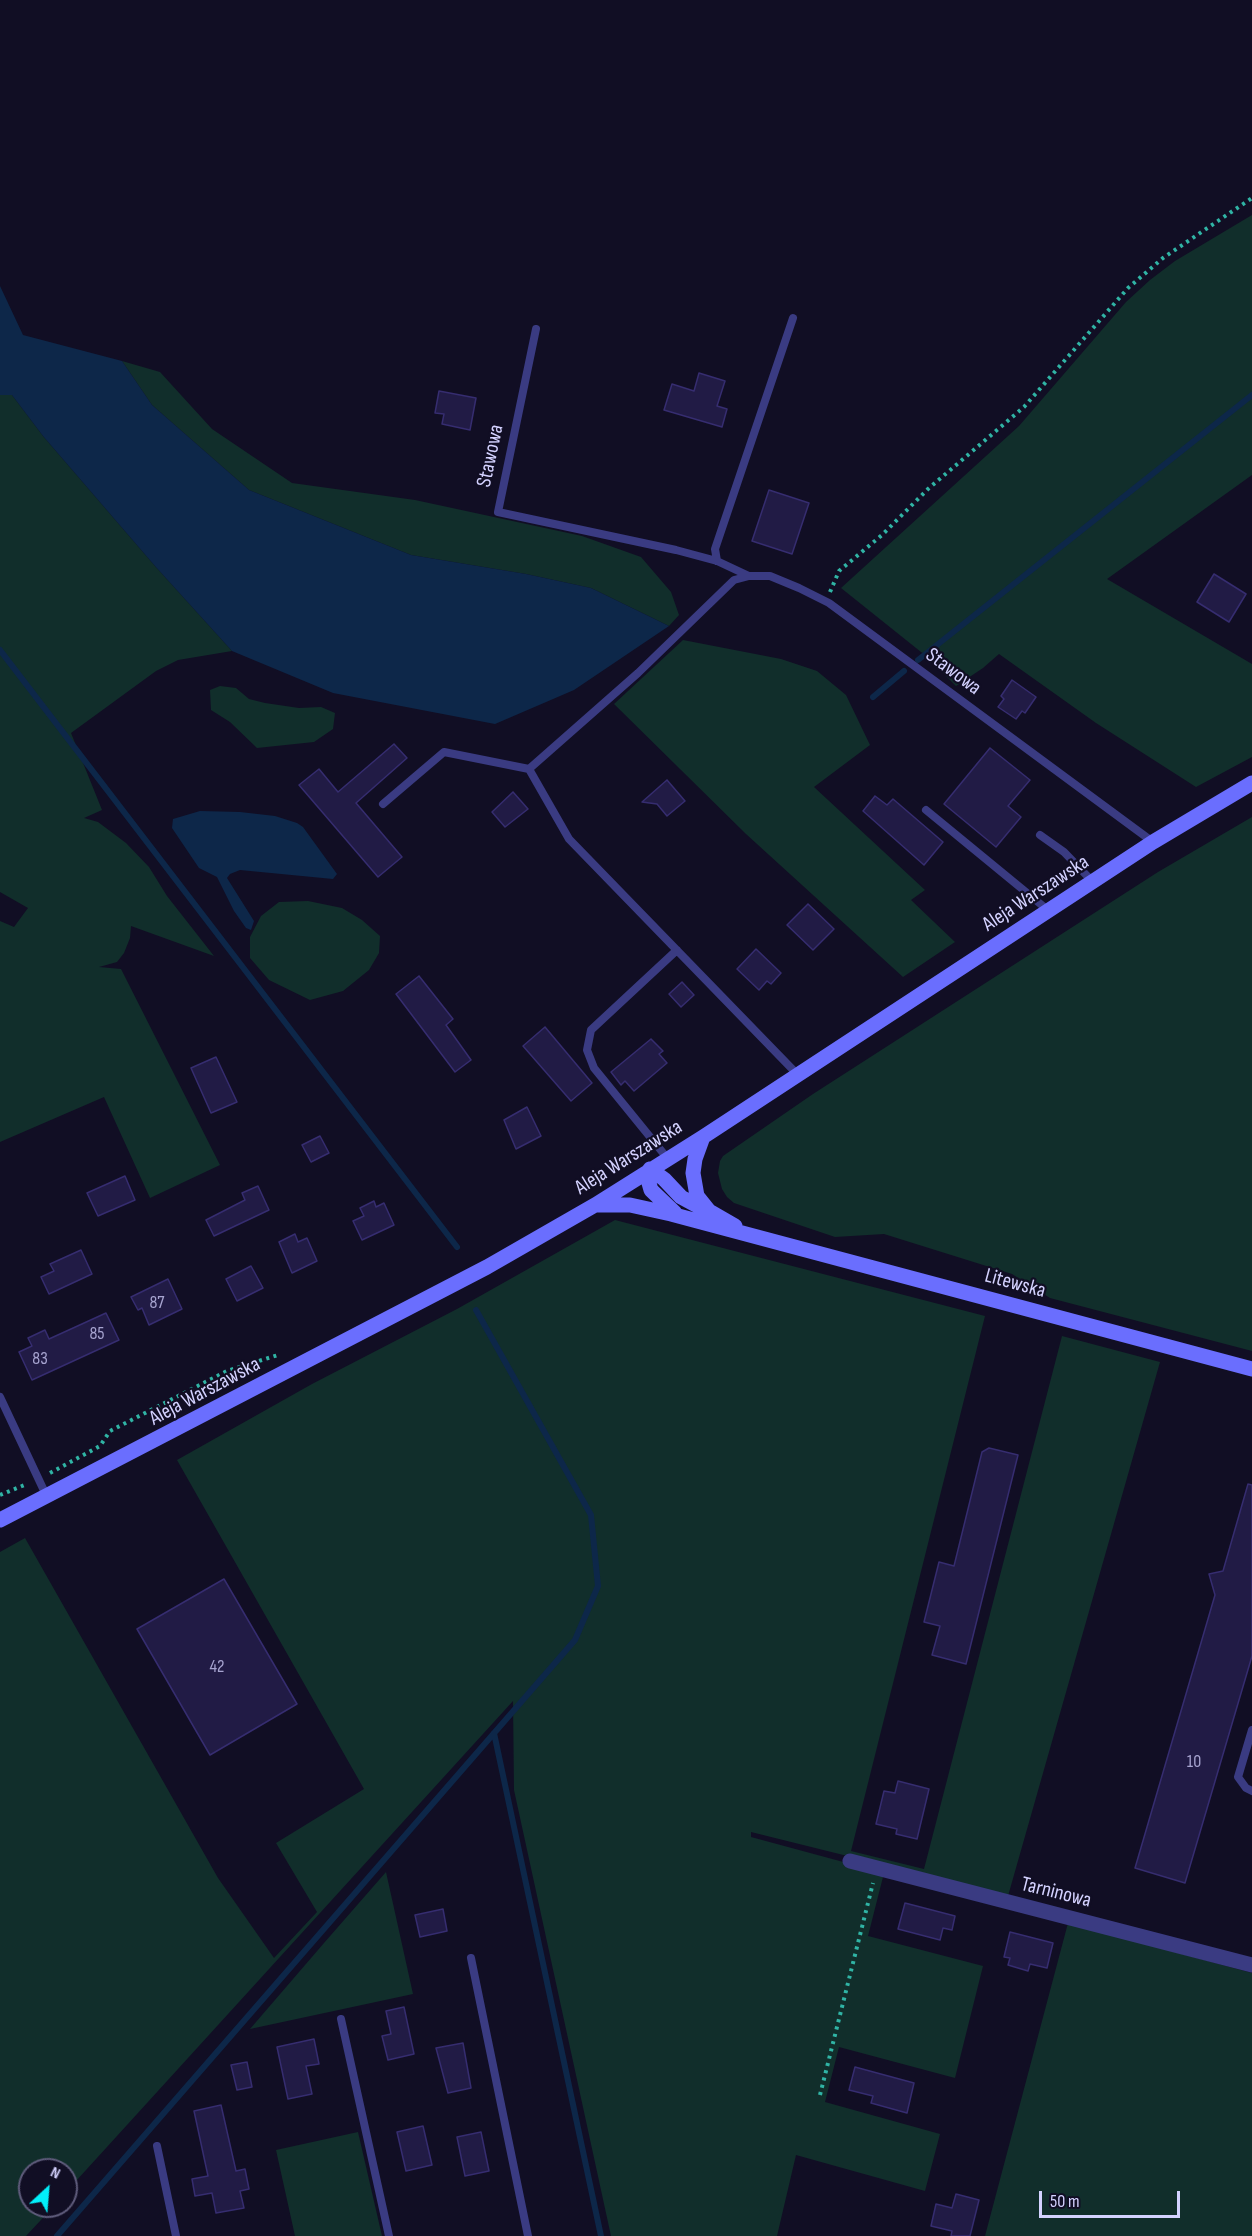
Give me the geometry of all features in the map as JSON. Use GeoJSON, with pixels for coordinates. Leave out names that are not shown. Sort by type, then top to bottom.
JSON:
{"type":"FeatureCollection","features":[{"type":"Feature","properties":{"kind":"street","name":"Aleja Warszawska"},"geometry":{"type":"LineString","coordinates":[[0,1520],[487,1268],[595,1205],[703,1137],[1153,842],[1252,783]]}},
{"type":"Feature","properties":{"kind":"street"},"geometry":{"type":"LineString","coordinates":[[703,1137],[695,1159],[694,1186],[697,1196],[709,1211]]}},
{"type":"Feature","properties":{"kind":"street"},"geometry":{"type":"LineString","coordinates":[[650,1169],[664,1179],[681,1197],[697,1207],[768,1240]]}},
{"type":"Feature","properties":{"kind":"street"},"geometry":{"type":"LineString","coordinates":[[650,1169],[651,1190],[680,1217]]}},
{"type":"Feature","properties":{"kind":"street"},"geometry":{"type":"LineString","coordinates":[[595,1205],[611,1203],[630,1205],[768,1240]]}},
{"type":"Feature","properties":{"kind":"street","name":"Litewska"},"geometry":{"type":"LineString","coordinates":[[768,1240],[1252,1369]]}},
{"type":"Feature","properties":{"kind":"street","name":"Tarninowa"},"geometry":{"type":"LineString","coordinates":[[850,1861],[1252,1965]]}},
{"type":"Feature","properties":{"kind":"lane"},"geometry":{"type":"LineString","coordinates":[[717,561],[715,549],[793,318]]}},
{"type":"Feature","properties":{"kind":"lane","name":"Stawowa"},"geometry":{"type":"LineString","coordinates":[[536,329],[498,512],[717,561],[749,576],[770,576],[829,603],[1153,842]]}},
{"type":"Feature","properties":{"kind":"lane"},"geometry":{"type":"LineString","coordinates":[[529,769],[638,673],[734,580],[749,576]]}},
{"type":"Feature","properties":{"kind":"lane"},"geometry":{"type":"LineString","coordinates":[[383,804],[444,753],[529,769],[569,839],[798,1075]]}},
{"type":"Feature","properties":{"kind":"lane"},"geometry":{"type":"LineString","coordinates":[[926,810],[1049,911]]}},
{"type":"Feature","properties":{"kind":"lane"},"geometry":{"type":"LineString","coordinates":[[1040,835],[1065,852],[1093,882]]}},
{"type":"Feature","properties":{"kind":"lane"},"geometry":{"type":"LineString","coordinates":[[668,1159],[594,1068],[587,1050],[591,1030],[677,950]]}},
{"type":"Feature","properties":{"kind":"lane"},"geometry":{"type":"LineString","coordinates":[[0,1397],[37,1480],[47,1497]]}},
{"type":"Feature","properties":{"kind":"lane"},"geometry":{"type":"LineString","coordinates":[[1252,1730],[1238,1777],[1246,1788],[1252,1791]]}},
{"type":"Feature","properties":{"kind":"lane"},"geometry":{"type":"LineString","coordinates":[[471,1958],[528,2236]]}},
{"type":"Feature","properties":{"kind":"lane"},"geometry":{"type":"LineString","coordinates":[[340,2019],[389,2236]]}},
{"type":"Feature","properties":{"kind":"lane"},"geometry":{"type":"LineString","coordinates":[[157,2146],[176,2236]]}},
{"type":"Feature","properties":{"kind":"path"},"geometry":{"type":"LineString","coordinates":[[829,603],[831,589],[839,571],[882,536],[928,489],[1024,407],[1128,288],[1163,258],[1252,198]]}},
{"type":"Feature","properties":{"kind":"path"},"geometry":{"type":"LineString","coordinates":[[0,1495],[37,1480],[100,1446],[110,1431],[227,1371],[279,1355]]}},
{"type":"Feature","properties":{"kind":"path"},"geometry":{"type":"LineString","coordinates":[[820,2095],[877,1868]]}},
{"type":"Feature","properties":{"kind":"green space"},"geometry":{"type":"Polygon","coordinates":[[[1252,215],[1252,475],[1107,579],[1252,664],[1252,757],[1196,787],[1096,723],[999,654],[956,686],[926,656],[841,588],[1019,426],[1126,302],[1150,280],[1175,261],[1252,215]]]}},
{"type":"Feature","properties":{"kind":"green space"},"geometry":{"type":"Polygon","coordinates":[[[122,361],[160,372],[212,429],[292,483],[415,500],[582,536],[641,557],[671,592],[679,615],[669,626],[591,588],[526,574],[411,555],[249,490],[152,405],[122,361]]]}},
{"type":"Feature","properties":{"kind":"green space"},"geometry":{"type":"Polygon","coordinates":[[[0,395],[12,395],[43,436],[232,651],[178,660],[156,671],[71,733],[102,810],[84,818],[98,822],[126,843],[149,867],[167,896],[214,956],[131,926],[130,938],[124,953],[117,962],[99,967],[121,969],[220,1165],[150,1198],[104,1097],[0,1142],[0,921],[14,927],[28,908],[0,892],[0,395]]]}},
{"type":"Feature","properties":{"kind":"green space"},"geometry":{"type":"Polygon","coordinates":[[[683,640],[781,659],[817,671],[846,695],[870,745],[814,787],[925,890],[911,900],[955,942],[903,977],[746,834],[614,704],[683,640]]]}},
{"type":"Feature","properties":{"kind":"green space"},"geometry":{"type":"Polygon","coordinates":[[[220,686],[236,688],[249,699],[265,703],[299,708],[321,707],[335,713],[333,729],[314,742],[257,748],[230,722],[211,710],[210,690],[220,686]]]}},
{"type":"Feature","properties":{"kind":"green space"},"geometry":{"type":"Polygon","coordinates":[[[1252,817],[1252,1351],[1050,1298],[1012,1274],[884,1234],[835,1237],[734,1203],[727,1197],[722,1189],[718,1173],[723,1156],[813,1094],[1158,872],[1252,817]]]}},
{"type":"Feature","properties":{"kind":"green space"},"geometry":{"type":"Polygon","coordinates":[[[308,901],[342,908],[362,920],[380,936],[379,953],[369,970],[343,991],[310,1000],[269,980],[250,958],[250,937],[261,916],[279,902],[308,901]]]}},
{"type":"Feature","properties":{"kind":"green space"},"geometry":{"type":"Polygon","coordinates":[[[615,1220],[985,1316],[851,1851],[924,1869],[1062,1336],[1160,1362],[1008,1896],[751,1832],[751,1837],[884,1873],[868,1936],[983,1966],[955,2078],[839,2047],[825,2102],[940,2134],[925,2191],[796,2155],[777,2236],[611,2236],[514,1790],[513,1701],[78,2179],[78,2158],[18,2158],[18,2218],[43,2218],[26,2236],[0,2236],[0,1552],[25,1538],[218,1878],[274,1958],[317,1912],[276,1843],[364,1789],[177,1460],[312,1384],[457,1309],[615,1220]]]}},
{"type":"Feature","properties":{"kind":"green space"},"geometry":{"type":"Polygon","coordinates":[[[386,1872],[413,1994],[250,2029],[324,1943],[386,1872]]]}},
{"type":"Feature","properties":{"kind":"green space"},"geometry":{"type":"Polygon","coordinates":[[[1068,1923],[1252,1973],[1252,2236],[985,2236],[1068,1923]]]}},
{"type":"Feature","properties":{"kind":"green space"},"geometry":{"type":"Polygon","coordinates":[[[358,2132],[382,2236],[295,2236],[276,2150],[358,2132]]]}},
{"type":"Feature","properties":{"kind":"water"},"geometry":{"type":"Polygon","coordinates":[[[0,286],[23,335],[122,361],[152,405],[249,490],[411,555],[526,574],[591,588],[669,626],[574,690],[495,724],[333,693],[232,651],[43,436],[12,395],[0,395],[0,286]]]}},
{"type":"Feature","properties":{"kind":"water"},"geometry":{"type":"Polygon","coordinates":[[[200,811],[275,816],[297,823],[303,827],[337,874],[333,879],[240,870],[230,874],[227,878],[254,921],[251,930],[246,928],[234,911],[217,877],[199,868],[172,828],[173,819],[200,811]]]}},
{"type":"Feature","properties":{"kind":"building"},"geometry":{"type":"Polygon","coordinates":[[[699,373],[725,381],[717,406],[727,409],[722,427],[664,410],[672,384],[694,391],[699,373]]]}},
{"type":"Feature","properties":{"kind":"building"},"geometry":{"type":"Polygon","coordinates":[[[439,391],[476,398],[470,430],[442,424],[444,414],[435,413],[439,391]]]}},
{"type":"Feature","properties":{"kind":"building"},"geometry":{"type":"Polygon","coordinates":[[[769,490],[809,503],[792,554],[752,541],[769,490]]]}},
{"type":"Feature","properties":{"kind":"building"},"geometry":{"type":"Polygon","coordinates":[[[1214,574],[1246,594],[1229,622],[1197,602],[1214,574]]]}},
{"type":"Feature","properties":{"kind":"building"},"geometry":{"type":"Polygon","coordinates":[[[1012,680],[1036,697],[1025,713],[1022,711],[1016,719],[998,707],[1004,699],[1001,696],[1012,680]]]}},
{"type":"Feature","properties":{"kind":"building"},"geometry":{"type":"Polygon","coordinates":[[[394,744],[407,758],[356,803],[402,857],[378,877],[299,785],[319,769],[338,792],[394,744]]]}},
{"type":"Feature","properties":{"kind":"building"},"geometry":{"type":"Polygon","coordinates":[[[990,748],[1030,780],[1008,806],[1021,817],[996,847],[944,804],[990,748]]]}},
{"type":"Feature","properties":{"kind":"building"},"geometry":{"type":"Polygon","coordinates":[[[667,780],[685,801],[667,816],[657,804],[642,802],[667,780]]]}},
{"type":"Feature","properties":{"kind":"building"},"geometry":{"type":"Polygon","coordinates":[[[513,792],[528,809],[505,827],[492,812],[513,792]]]}},
{"type":"Feature","properties":{"kind":"building"},"geometry":{"type":"Polygon","coordinates":[[[875,796],[887,805],[893,799],[943,842],[924,865],[863,811],[875,796]]]}},
{"type":"Feature","properties":{"kind":"building"},"geometry":{"type":"Polygon","coordinates":[[[808,904],[834,929],[813,950],[787,925],[808,904]]]}},
{"type":"Feature","properties":{"kind":"building"},"geometry":{"type":"Polygon","coordinates":[[[756,949],[781,973],[771,984],[767,981],[759,990],[737,969],[756,949]]]}},
{"type":"Feature","properties":{"kind":"building"},"geometry":{"type":"Polygon","coordinates":[[[419,976],[453,1019],[446,1025],[471,1060],[455,1072],[396,994],[419,976]]]}},
{"type":"Feature","properties":{"kind":"building"},"geometry":{"type":"Polygon","coordinates":[[[682,982],[694,995],[681,1007],[669,994],[682,982]]]}},
{"type":"Feature","properties":{"kind":"building"},"geometry":{"type":"Polygon","coordinates":[[[545,1027],[592,1083],[571,1101],[523,1046],[545,1027]]]}},
{"type":"Feature","properties":{"kind":"building"},"geometry":{"type":"Polygon","coordinates":[[[651,1039],[663,1051],[659,1054],[667,1063],[634,1091],[625,1081],[621,1085],[611,1072],[651,1039]]]}},
{"type":"Feature","properties":{"kind":"building"},"geometry":{"type":"Polygon","coordinates":[[[216,1057],[237,1102],[211,1113],[191,1068],[216,1057]]]}},
{"type":"Feature","properties":{"kind":"building"},"geometry":{"type":"Polygon","coordinates":[[[527,1107],[541,1136],[516,1149],[504,1120],[527,1107]]]}},
{"type":"Feature","properties":{"kind":"building"},"geometry":{"type":"Polygon","coordinates":[[[320,1136],[329,1153],[311,1162],[302,1145],[320,1136]]]}},
{"type":"Feature","properties":{"kind":"building"},"geometry":{"type":"Polygon","coordinates":[[[125,1176],[135,1200],[98,1216],[87,1193],[125,1176]]]}},
{"type":"Feature","properties":{"kind":"building"},"geometry":{"type":"Polygon","coordinates":[[[258,1186],[269,1210],[214,1236],[206,1220],[245,1200],[242,1193],[258,1186]]]}},
{"type":"Feature","properties":{"kind":"building"},"geometry":{"type":"Polygon","coordinates":[[[374,1201],[376,1207],[384,1203],[394,1225],[362,1240],[353,1221],[364,1216],[360,1208],[374,1201]]]}},
{"type":"Feature","properties":{"kind":"building"},"geometry":{"type":"Polygon","coordinates":[[[295,1234],[298,1242],[307,1238],[317,1261],[292,1273],[279,1242],[295,1234]]]}},
{"type":"Feature","properties":{"kind":"building"},"geometry":{"type":"Polygon","coordinates":[[[81,1250],[92,1274],[49,1294],[41,1277],[54,1271],[50,1264],[81,1250]]]}},
{"type":"Feature","properties":{"kind":"building"},"geometry":{"type":"Polygon","coordinates":[[[251,1266],[263,1288],[237,1301],[226,1279],[251,1266]]]}},
{"type":"Feature","properties":{"kind":"building"},"geometry":{"type":"Polygon","coordinates":[[[168,1279],[182,1309],[149,1325],[142,1308],[138,1310],[131,1297],[168,1279]]]}},
{"type":"Feature","properties":{"kind":"building"},"geometry":{"type":"Polygon","coordinates":[[[106,1313],[119,1340],[32,1380],[19,1352],[32,1346],[28,1338],[45,1330],[49,1339],[106,1313]]]}},
{"type":"Feature","properties":{"kind":"building"},"geometry":{"type":"Polygon","coordinates":[[[989,1448],[1018,1455],[966,1664],[932,1655],[940,1626],[924,1622],[939,1562],[954,1566],[982,1452],[989,1448]]]}},
{"type":"Feature","properties":{"kind":"building"},"geometry":{"type":"Polygon","coordinates":[[[1248,1484],[1252,1485],[1252,1656],[1185,1883],[1135,1868],[1215,1595],[1209,1574],[1223,1571],[1248,1484]]]}},
{"type":"Feature","properties":{"kind":"building"},"geometry":{"type":"Polygon","coordinates":[[[224,1579],[297,1704],[210,1755],[137,1629],[224,1579]]]}},
{"type":"Feature","properties":{"kind":"building"},"geometry":{"type":"Polygon","coordinates":[[[898,1781],[929,1789],[917,1839],[896,1834],[897,1829],[876,1824],[884,1791],[895,1793],[898,1781]]]}},
{"type":"Feature","properties":{"kind":"building"},"geometry":{"type":"Polygon","coordinates":[[[905,1903],[955,1916],[952,1930],[943,1928],[940,1940],[898,1929],[905,1903]]]}},
{"type":"Feature","properties":{"kind":"building"},"geometry":{"type":"Polygon","coordinates":[[[443,1909],[447,1931],[420,1937],[415,1915],[443,1909]]]}},
{"type":"Feature","properties":{"kind":"building"},"geometry":{"type":"Polygon","coordinates":[[[1010,1932],[1053,1943],[1047,1968],[1030,1964],[1028,1971],[1008,1965],[1010,1958],[1004,1957],[1010,1932]]]}},
{"type":"Feature","properties":{"kind":"building"},"geometry":{"type":"Polygon","coordinates":[[[404,2007],[414,2054],[388,2060],[382,2036],[391,2034],[386,2011],[404,2007]]]}},
{"type":"Feature","properties":{"kind":"building"},"geometry":{"type":"Polygon","coordinates":[[[314,2039],[319,2064],[306,2066],[312,2094],[288,2099],[277,2047],[314,2039]]]}},
{"type":"Feature","properties":{"kind":"building"},"geometry":{"type":"Polygon","coordinates":[[[463,2043],[471,2088],[448,2093],[436,2048],[463,2043]]]}},
{"type":"Feature","properties":{"kind":"building"},"geometry":{"type":"Polygon","coordinates":[[[247,2062],[252,2087],[237,2090],[231,2065],[247,2062]]]}},
{"type":"Feature","properties":{"kind":"building"},"geometry":{"type":"Polygon","coordinates":[[[855,2067],[914,2083],[907,2113],[871,2103],[873,2096],[849,2090],[855,2067]]]}},
{"type":"Feature","properties":{"kind":"building"},"geometry":{"type":"Polygon","coordinates":[[[221,2105],[236,2171],[245,2169],[249,2189],[240,2191],[244,2208],[216,2213],[212,2193],[195,2196],[192,2179],[208,2176],[194,2111],[221,2105]]]}},
{"type":"Feature","properties":{"kind":"building"},"geometry":{"type":"Polygon","coordinates":[[[423,2126],[432,2165],[406,2171],[397,2132],[423,2126]]]}},
{"type":"Feature","properties":{"kind":"building"},"geometry":{"type":"Polygon","coordinates":[[[481,2132],[489,2171],[465,2176],[457,2137],[481,2132]]]}},
{"type":"Feature","properties":{"kind":"building"},"geometry":{"type":"Polygon","coordinates":[[[956,2194],[979,2200],[970,2236],[951,2236],[952,2231],[931,2226],[936,2204],[952,2208],[956,2194]]]}},
{"type":"Feature","properties":{"kind":"waterway"},"geometry":{"type":"LineString","coordinates":[[918,660],[1252,395]]}},
{"type":"Feature","properties":{"kind":"waterway"},"geometry":{"type":"LineString","coordinates":[[0,650],[457,1247]]}},
{"type":"Feature","properties":{"kind":"waterway"},"geometry":{"type":"LineString","coordinates":[[873,697],[904,671]]}},
{"type":"Feature","properties":{"kind":"waterway"},"geometry":{"type":"LineString","coordinates":[[57,2236],[575,1640],[598,1586],[591,1515],[476,1310]]}},
{"type":"Feature","properties":{"kind":"waterway"},"geometry":{"type":"LineString","coordinates":[[494,1733],[601,2236]]}}]}
